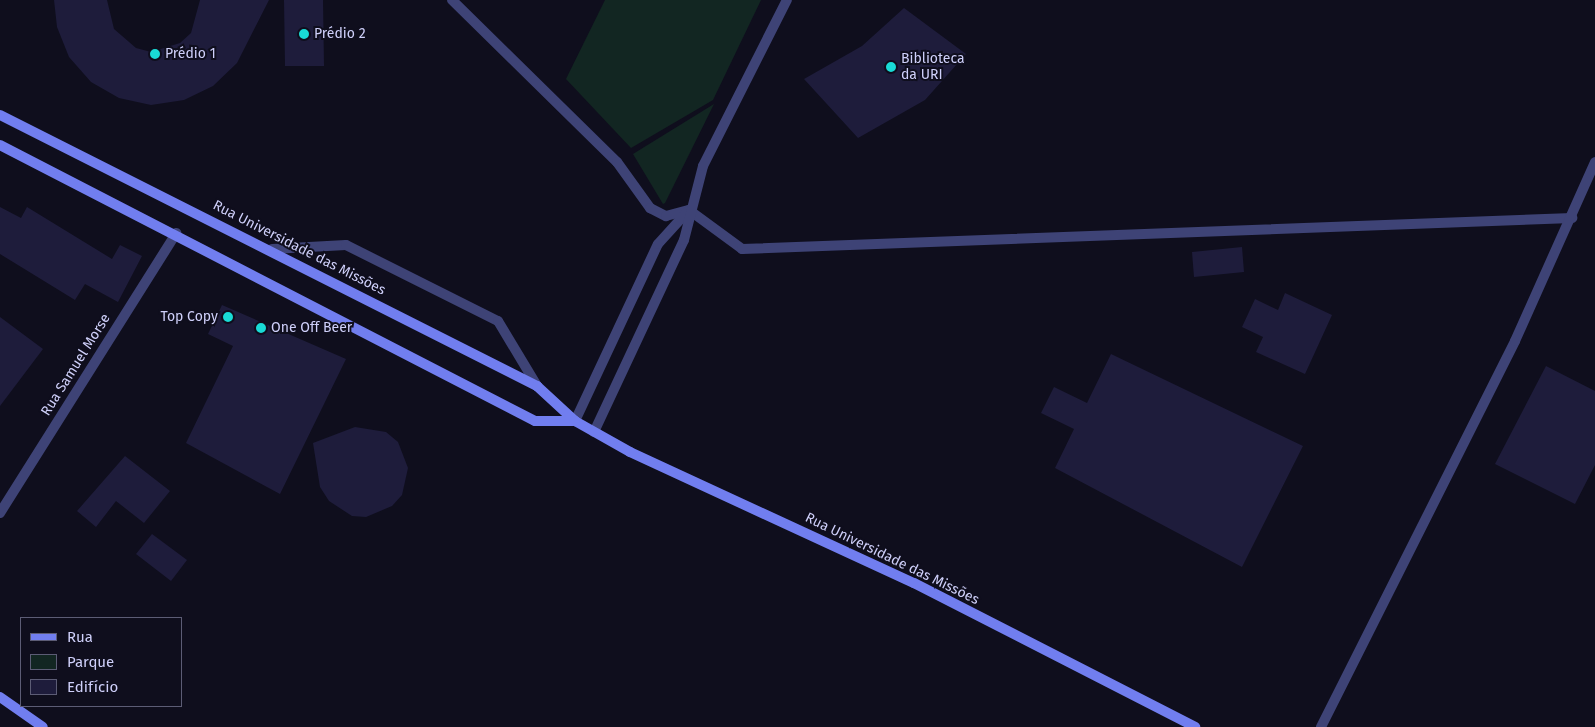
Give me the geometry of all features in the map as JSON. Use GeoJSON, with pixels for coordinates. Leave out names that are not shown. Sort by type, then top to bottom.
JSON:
{"type":"FeatureCollection","features":[{"type":"Feature","properties":{"kind":"main road","name":"Rua Universidade das Missões"},"geometry":{"type":"LineString","coordinates":[[0,115],[272,249],[537,386],[575,421],[594,432],[914,583],[1195,727]]}},
{"type":"Feature","properties":{"kind":"main road"},"geometry":{"type":"LineString","coordinates":[[0,145],[176,233],[535,421],[575,421]]}},
{"type":"Feature","properties":{"kind":"main road"},"geometry":{"type":"LineString","coordinates":[[0,697],[43,727]]}},
{"type":"Feature","properties":{"kind":"street"},"geometry":{"type":"LineString","coordinates":[[452,0],[617,162],[650,208],[666,216],[689,210]]}},
{"type":"Feature","properties":{"kind":"street"},"geometry":{"type":"LineString","coordinates":[[594,432],[684,240],[689,210],[703,166],[787,0]]}},
{"type":"Feature","properties":{"kind":"street"},"geometry":{"type":"LineString","coordinates":[[1321,727],[1572,218],[1595,162]]}},
{"type":"Feature","properties":{"kind":"street"},"geometry":{"type":"LineString","coordinates":[[689,210],[742,249],[1572,218]]}},
{"type":"Feature","properties":{"kind":"street"},"geometry":{"type":"LineString","coordinates":[[575,421],[658,244],[689,210]]}},
{"type":"Feature","properties":{"kind":"street","name":"Rua Samuel Morse"},"geometry":{"type":"LineString","coordinates":[[0,512],[176,233]]}},
{"type":"Feature","properties":{"kind":"street"},"geometry":{"type":"LineString","coordinates":[[272,249],[346,245],[498,321],[537,386]]}},
{"type":"Feature","properties":{"kind":"green space"},"geometry":{"type":"Polygon","coordinates":[[[605,0],[761,0],[713,100],[631,148],[566,79],[605,0]]]}},
{"type":"Feature","properties":{"kind":"green space"},"geometry":{"type":"Polygon","coordinates":[[[714,104],[665,203],[663,204],[633,154],[714,104]]]}},
{"type":"Feature","properties":{"kind":"building","name":"Prédio 1"},"geometry":{"type":"Polygon","coordinates":[[[54,0],[107,0],[114,29],[136,48],[151,52],[180,43],[191,33],[200,0],[269,0],[237,63],[213,86],[184,100],[151,105],[119,98],[91,82],[69,57],[57,27],[54,0]]]}},
{"type":"Feature","properties":{"kind":"building","name":"Prédio 2"},"geometry":{"type":"Polygon","coordinates":[[[284,0],[323,0],[324,66],[285,66],[284,0]]]}},
{"type":"Feature","properties":{"kind":"building","name":"Biblioteca da URI"},"geometry":{"type":"Polygon","coordinates":[[[904,8],[966,54],[925,100],[858,138],[804,79],[862,46],[904,8]]]}},
{"type":"Feature","properties":{"kind":"building"},"geometry":{"type":"Polygon","coordinates":[[[0,207],[21,218],[27,207],[112,259],[120,245],[142,256],[118,302],[85,284],[75,300],[0,254],[0,207]]]}},
{"type":"Feature","properties":{"kind":"building"},"geometry":{"type":"Polygon","coordinates":[[[1242,247],[1244,272],[1194,277],[1192,252],[1242,247]]]}},
{"type":"Feature","properties":{"kind":"building"},"geometry":{"type":"Polygon","coordinates":[[[1285,293],[1332,315],[1305,374],[1256,352],[1263,337],[1242,327],[1255,299],[1278,310],[1285,293]]]}},
{"type":"Feature","properties":{"kind":"building"},"geometry":{"type":"Polygon","coordinates":[[[222,305],[346,359],[280,494],[186,443],[233,346],[208,334],[222,305]]]}},
{"type":"Feature","properties":{"kind":"building"},"geometry":{"type":"Polygon","coordinates":[[[0,317],[43,349],[0,406],[0,317]]]}},
{"type":"Feature","properties":{"kind":"building"},"geometry":{"type":"Polygon","coordinates":[[[1111,354],[1303,446],[1242,567],[1055,468],[1074,429],[1041,413],[1054,387],[1087,403],[1111,354]]]}},
{"type":"Feature","properties":{"kind":"building"},"geometry":{"type":"Polygon","coordinates":[[[1546,366],[1595,391],[1595,465],[1575,504],[1495,464],[1546,366]]]}},
{"type":"Feature","properties":{"kind":"building"},"geometry":{"type":"Polygon","coordinates":[[[355,427],[386,432],[398,442],[408,468],[402,495],[392,506],[366,517],[352,516],[329,501],[320,487],[313,443],[355,427]]]}},
{"type":"Feature","properties":{"kind":"building"},"geometry":{"type":"Polygon","coordinates":[[[125,456],[170,491],[144,523],[116,501],[96,527],[77,511],[125,456]]]}},
{"type":"Feature","properties":{"kind":"building"},"geometry":{"type":"Polygon","coordinates":[[[152,534],[187,560],[171,581],[136,554],[152,534]]]}},
{"type":"Feature","properties":{"kind":"place","name":"Prédio 2"},"geometry":{"type":"Point","coordinates":[304,34]}},
{"type":"Feature","properties":{"kind":"place","name":"Prédio 1"},"geometry":{"type":"Point","coordinates":[155,54]}},
{"type":"Feature","properties":{"kind":"place","name":"Biblioteca da URI"},"geometry":{"type":"Point","coordinates":[891,67]}},
{"type":"Feature","properties":{"kind":"place","name":"Top Copy"},"geometry":{"type":"Point","coordinates":[228,317]}},
{"type":"Feature","properties":{"kind":"place","name":"One Off Beer"},"geometry":{"type":"Point","coordinates":[261,328]}}]}
